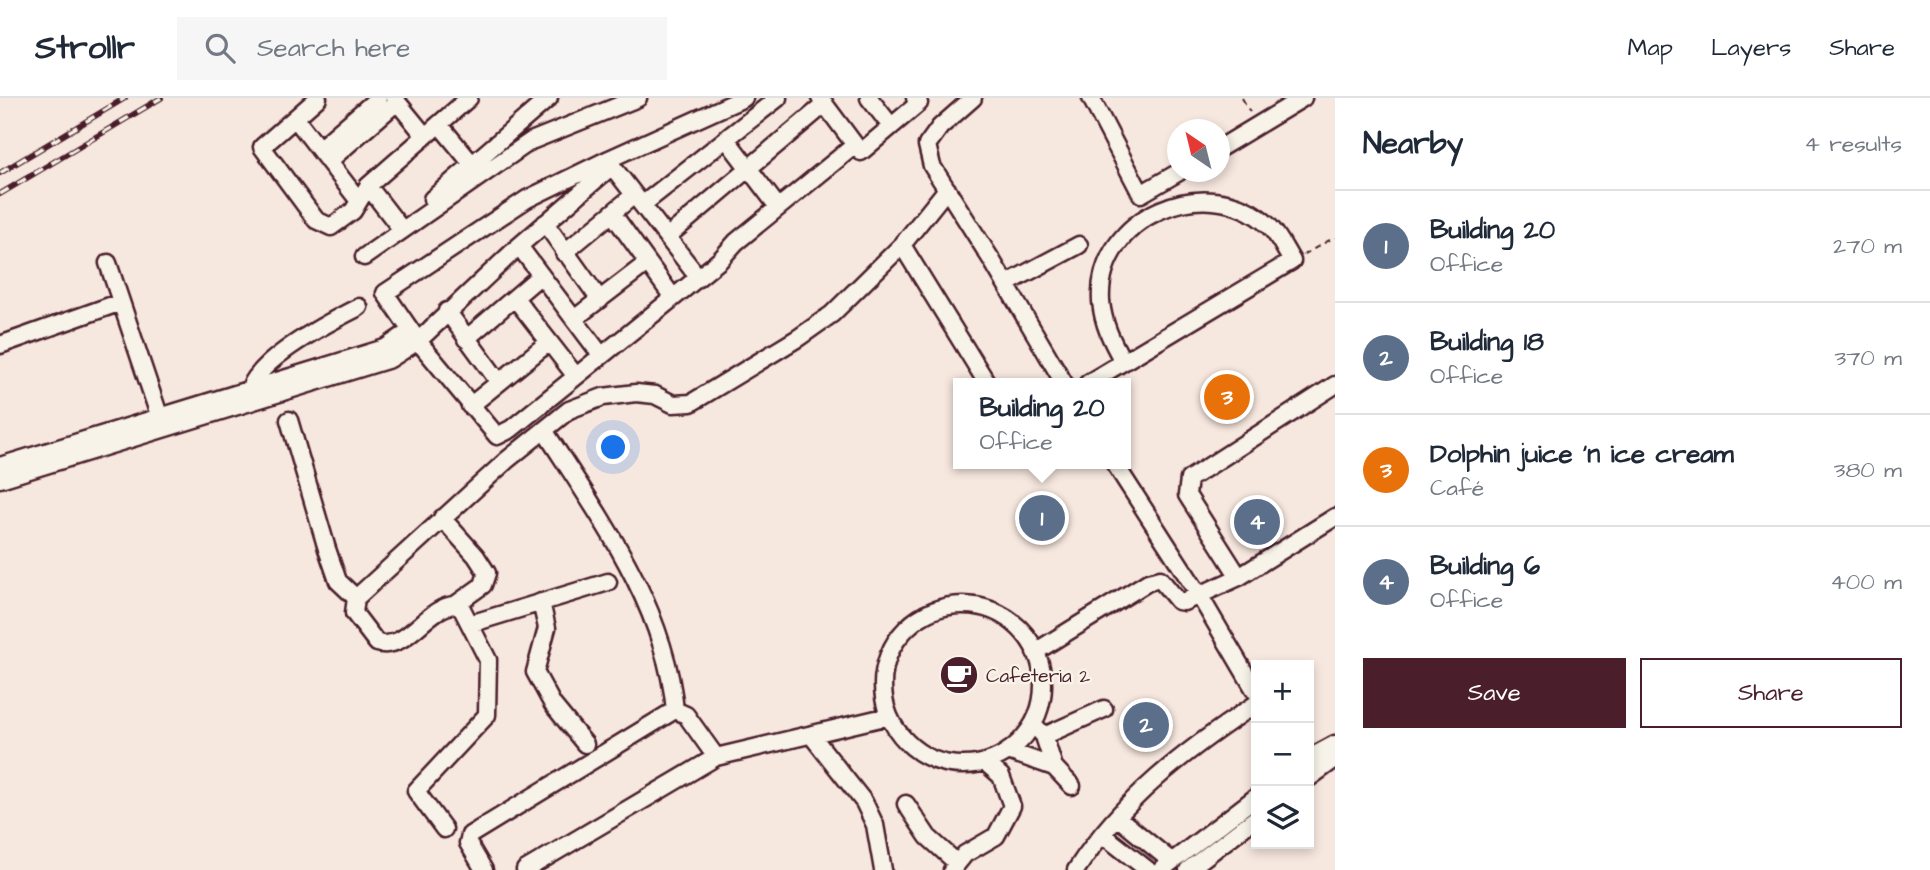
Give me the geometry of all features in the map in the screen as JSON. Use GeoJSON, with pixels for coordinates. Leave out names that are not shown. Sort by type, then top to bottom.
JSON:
{"type":"FeatureCollection","features":[{"type":"Feature","properties":{"kind":"street"},"geometry":{"type":"LineString","coordinates":[[318,98],[262,147],[273,165],[322,225],[331,227],[352,211],[368,186],[469,98]]}},
{"type":"Feature","properties":{"kind":"street"},"geometry":{"type":"LineString","coordinates":[[324,155],[378,98]]}},
{"type":"Feature","properties":{"kind":"street"},"geometry":{"type":"LineString","coordinates":[[441,98],[452,112]]}},
{"type":"Feature","properties":{"kind":"street"},"geometry":{"type":"LineString","coordinates":[[364,257],[531,141],[638,98]]}},
{"type":"Feature","properties":{"kind":"street"},"geometry":{"type":"LineString","coordinates":[[744,98],[611,163],[527,199],[386,293],[414,336],[491,431],[502,435],[671,296],[698,277],[855,145]]}},
{"type":"Feature","properties":{"kind":"street"},"geometry":{"type":"LineString","coordinates":[[564,253],[612,214],[638,200],[727,140],[778,98]]}},
{"type":"Feature","properties":{"kind":"street"},"geometry":{"type":"LineString","coordinates":[[869,98],[891,126]]}},
{"type":"Feature","properties":{"kind":"street"},"geometry":{"type":"LineString","coordinates":[[667,237],[749,170],[823,101],[861,152],[919,103],[915,98]]}},
{"type":"Feature","properties":{"kind":"street"},"geometry":{"type":"LineString","coordinates":[[973,98],[940,127],[927,145],[932,166],[1061,378]]}},
{"type":"Feature","properties":{"kind":"street"},"geometry":{"type":"LineString","coordinates":[[1091,98],[1140,194],[1147,215]]}},
{"type":"Feature","properties":{"kind":"street"},"geometry":{"type":"LineString","coordinates":[[1230,142],[1303,98]]}},
{"type":"Feature","properties":{"kind":"street"},"geometry":{"type":"LineString","coordinates":[[324,155],[395,100],[425,136]]}},
{"type":"Feature","properties":{"kind":"street"},"geometry":{"type":"LineString","coordinates":[[414,214],[542,100]]}},
{"type":"Feature","properties":{"kind":"street"},"geometry":{"type":"LineString","coordinates":[[295,118],[359,201]]}},
{"type":"Feature","properties":{"kind":"street"},"geometry":{"type":"LineString","coordinates":[[439,124],[472,164]]}},
{"type":"Feature","properties":{"kind":"street"},"geometry":{"type":"LineString","coordinates":[[727,140],[778,207]]}},
{"type":"Feature","properties":{"kind":"street"},"geometry":{"type":"LineString","coordinates":[[611,163],[698,277]]}},
{"type":"Feature","properties":{"kind":"street"},"geometry":{"type":"LineString","coordinates":[[0,479],[268,390],[390,359],[611,163]]}},
{"type":"Feature","properties":{"kind":"street"},"geometry":{"type":"LineString","coordinates":[[1140,194],[1167,179]]}},
{"type":"Feature","properties":{"kind":"street"},"geometry":{"type":"LineString","coordinates":[[368,186],[402,230]]}},
{"type":"Feature","properties":{"kind":"street"},"geometry":{"type":"LineString","coordinates":[[442,518],[476,556],[487,573],[483,585],[386,646],[377,643],[354,613],[356,597],[442,518],[569,410],[603,397],[646,393],[682,405],[702,398],[832,314],[902,246],[947,189]]}},
{"type":"Feature","properties":{"kind":"street"},"geometry":{"type":"LineString","coordinates":[[1096,378],[1292,261],[1268,225],[1231,204],[1188,200],[1147,215],[1122,237],[1106,267],[1101,299],[1107,332],[1123,361]]}},
{"type":"Feature","properties":{"kind":"street"},"geometry":{"type":"LineString","coordinates":[[612,214],[671,296]]}},
{"type":"Feature","properties":{"kind":"street"},"geometry":{"type":"LineString","coordinates":[[545,223],[600,300]]}},
{"type":"Feature","properties":{"kind":"street"},"geometry":{"type":"LineString","coordinates":[[1006,284],[1079,245]]}},
{"type":"Feature","properties":{"kind":"street"},"geometry":{"type":"LineString","coordinates":[[519,246],[601,355]]}},
{"type":"Feature","properties":{"kind":"street"},"geometry":{"type":"LineString","coordinates":[[902,246],[984,378]]}},
{"type":"Feature","properties":{"kind":"street"},"geometry":{"type":"LineString","coordinates":[[108,263],[157,409]]}},
{"type":"Feature","properties":{"kind":"street"},"geometry":{"type":"LineString","coordinates":[[574,319],[647,263]]}},
{"type":"Feature","properties":{"kind":"street"},"geometry":{"type":"LineString","coordinates":[[466,339],[541,275]]}},
{"type":"Feature","properties":{"kind":"street"},"geometry":{"type":"LineString","coordinates":[[515,298],[575,375]]}},
{"type":"Feature","properties":{"kind":"street"},"geometry":{"type":"LineString","coordinates":[[0,345],[121,302]]}},
{"type":"Feature","properties":{"kind":"street"},"geometry":{"type":"LineString","coordinates":[[249,390],[253,376],[359,307]]}},
{"type":"Feature","properties":{"kind":"street"},"geometry":{"type":"LineString","coordinates":[[447,311],[499,382]]}},
{"type":"Feature","properties":{"kind":"street"},"geometry":{"type":"LineString","coordinates":[[470,406],[550,342]]}},
{"type":"Feature","properties":{"kind":"street"},"geometry":{"type":"LineString","coordinates":[[1239,577],[1187,495],[1186,484],[1189,479],[1335,385]]}},
{"type":"Feature","properties":{"kind":"street"},"geometry":{"type":"LineString","coordinates":[[0,467],[249,390],[268,390]]}},
{"type":"Feature","properties":{"kind":"street"},"geometry":{"type":"LineString","coordinates":[[289,420],[338,580],[356,597]]}},
{"type":"Feature","properties":{"kind":"street"},"geometry":{"type":"LineString","coordinates":[[544,430],[626,558],[652,619],[673,684],[675,710]]}},
{"type":"Feature","properties":{"kind":"street"},"geometry":{"type":"LineString","coordinates":[[1118,469],[1198,593],[1251,683]]}},
{"type":"Feature","properties":{"kind":"street"},"geometry":{"type":"LineString","coordinates":[[1035,652],[1156,578],[1181,603],[1198,593],[1239,577],[1335,517]]}},
{"type":"Feature","properties":{"kind":"street"},"geometry":{"type":"LineString","coordinates":[[470,624],[608,582]]}},
{"type":"Feature","properties":{"kind":"street"},"geometry":{"type":"LineString","coordinates":[[541,603],[547,628],[535,672],[553,705],[585,744]]}},
{"type":"Feature","properties":{"kind":"street"},"geometry":{"type":"LineString","coordinates":[[444,829],[416,791],[487,715],[488,660],[462,609],[455,605]]}},
{"type":"Feature","properties":{"kind":"street"},"geometry":{"type":"LineString","coordinates":[[1072,786],[1054,767],[1038,730],[1043,688],[1035,652],[1014,624],[983,608],[959,606],[926,615],[899,638],[888,659],[883,682],[889,716],[909,744],[929,757],[950,764],[985,762],[1008,751],[1038,730],[1104,709]]}},
{"type":"Feature","properties":{"kind":"street"},"geometry":{"type":"LineString","coordinates":[[1076,870],[1117,817],[1157,774],[1251,708]]}},
{"type":"Feature","properties":{"kind":"street"},"geometry":{"type":"LineString","coordinates":[[675,710],[685,715],[716,757]]}},
{"type":"Feature","properties":{"kind":"street"},"geometry":{"type":"LineString","coordinates":[[484,870],[468,843],[470,835],[675,710]]}},
{"type":"Feature","properties":{"kind":"street"},"geometry":{"type":"LineString","coordinates":[[525,870],[716,757],[889,716]]}},
{"type":"Feature","properties":{"kind":"street"},"geometry":{"type":"LineString","coordinates":[[811,736],[864,802],[875,825],[883,870]]}},
{"type":"Feature","properties":{"kind":"street"},"geometry":{"type":"LineString","coordinates":[[1314,755],[1335,744]]}},
{"type":"Feature","properties":{"kind":"street"},"geometry":{"type":"LineString","coordinates":[[1008,751],[1054,767]]}},
{"type":"Feature","properties":{"kind":"street"},"geometry":{"type":"LineString","coordinates":[[1314,774],[1335,759]]}},
{"type":"Feature","properties":{"kind":"street"},"geometry":{"type":"LineString","coordinates":[[906,804],[928,837],[955,867],[965,854],[996,836],[1012,806],[1001,776],[985,762]]}},
{"type":"Feature","properties":{"kind":"street"},"geometry":{"type":"LineString","coordinates":[[1117,817],[1166,865],[1251,800]]}},
{"type":"Feature","properties":{"kind":"street"},"geometry":{"type":"LineString","coordinates":[[1188,870],[1251,822]]}},
{"type":"Feature","properties":{"kind":"street"},"geometry":{"type":"LineString","coordinates":[[1102,835],[1148,870]]}},
{"type":"Feature","properties":{"kind":"path"},"geometry":{"type":"LineString","coordinates":[[1242,98],[1257,125]]}},
{"type":"Feature","properties":{"kind":"path"},"geometry":{"type":"LineString","coordinates":[[1292,261],[1335,237]]}},
{"type":"Feature","properties":{"kind":"railway"},"geometry":{"type":"LineString","coordinates":[[0,173],[125,98]]}},
{"type":"Feature","properties":{"kind":"railway"},"geometry":{"type":"LineString","coordinates":[[0,194],[161,98]]}},
{"type":"Feature","properties":{"kind":"place","name":"Dolphin juice 'n ice cream"},"geometry":{"type":"Point","coordinates":[1227,397]}},
{"type":"Feature","properties":{"kind":"place","name":"Building 20"},"geometry":{"type":"Point","coordinates":[1042,518]}},
{"type":"Feature","properties":{"kind":"place","name":"Building 6"},"geometry":{"type":"Point","coordinates":[1257,522]}},
{"type":"Feature","properties":{"kind":"place","name":"Cafeteria 2"},"geometry":{"type":"Point","coordinates":[959,675]}},
{"type":"Feature","properties":{"kind":"place","name":"Building 18"},"geometry":{"type":"Point","coordinates":[1146,725]}}]}
